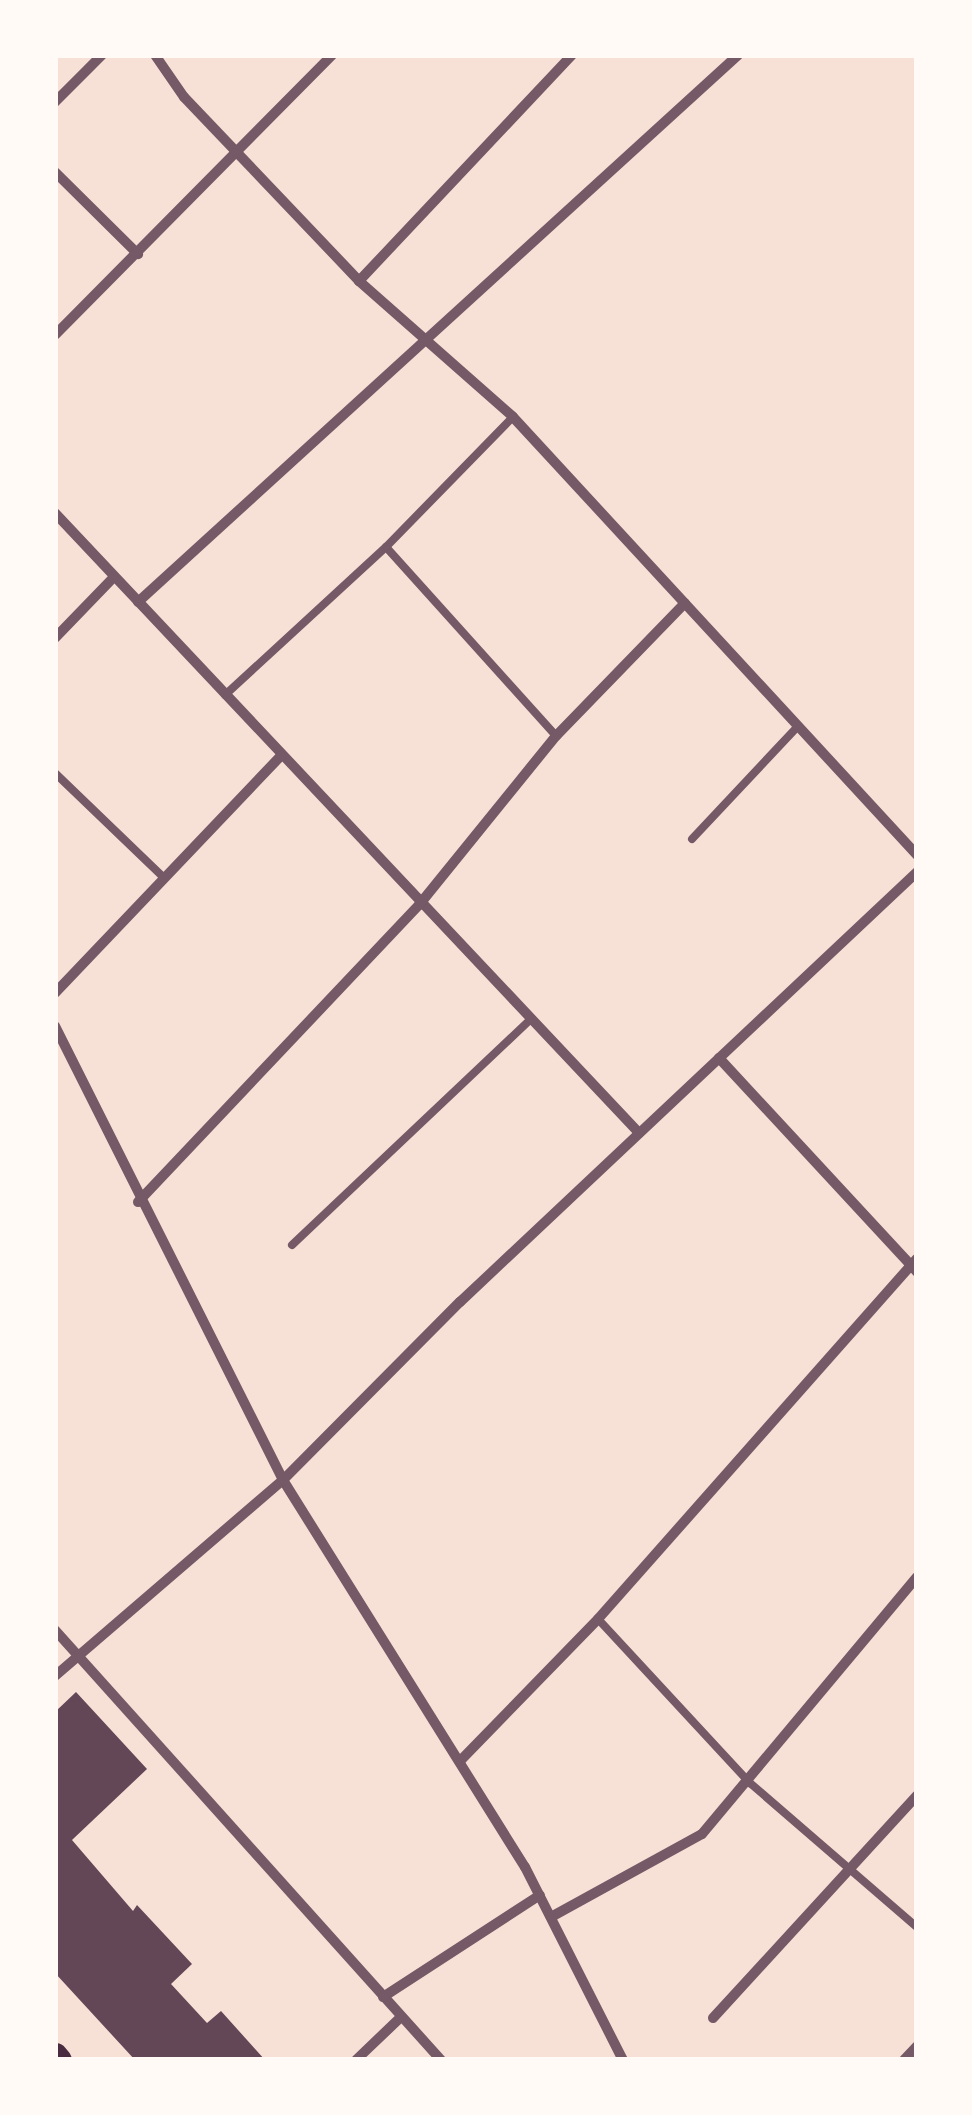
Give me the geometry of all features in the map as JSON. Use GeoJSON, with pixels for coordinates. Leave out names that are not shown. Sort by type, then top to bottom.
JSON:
{"type":"FeatureCollection","features":[{"type":"Feature","properties":{"kind":"street"},"geometry":{"type":"LineString","coordinates":[[55,102],[102,55]]}},
{"type":"Feature","properties":{"kind":"street"},"geometry":{"type":"LineString","coordinates":[[156,55],[184,97],[242,152],[359,281],[422,341],[513,416],[917,855]]}},
{"type":"Feature","properties":{"kind":"street"},"geometry":{"type":"LineString","coordinates":[[55,335],[242,152],[332,55]]}},
{"type":"Feature","properties":{"kind":"street"},"geometry":{"type":"LineString","coordinates":[[359,281],[572,55]]}},
{"type":"Feature","properties":{"kind":"street"},"geometry":{"type":"LineString","coordinates":[[138,602],[738,55]]}},
{"type":"Feature","properties":{"kind":"street"},"geometry":{"type":"LineString","coordinates":[[55,172],[138,254]]}},
{"type":"Feature","properties":{"kind":"street"},"geometry":{"type":"LineString","coordinates":[[55,513],[528,1022],[638,1133]]}},
{"type":"Feature","properties":{"kind":"street"},"geometry":{"type":"LineString","coordinates":[[55,638],[114,577]]}},
{"type":"Feature","properties":{"kind":"street"},"geometry":{"type":"LineString","coordinates":[[138,1202],[419,906],[556,736],[685,603]]}},
{"type":"Feature","properties":{"kind":"street"},"geometry":{"type":"LineString","coordinates":[[55,993],[281,756]]}},
{"type":"Feature","properties":{"kind":"street"},"geometry":{"type":"LineString","coordinates":[[55,1676],[283,1480],[638,1133],[917,872]]}},
{"type":"Feature","properties":{"kind":"street"},"geometry":{"type":"LineString","coordinates":[[55,1026],[138,1202],[283,1480],[461,1760],[540,1895],[623,2060]]}},
{"type":"Feature","properties":{"kind":"street"},"geometry":{"type":"LineString","coordinates":[[461,1760],[598,1619],[915,1265],[720,1058]]}},
{"type":"Feature","properties":{"kind":"street"},"geometry":{"type":"LineString","coordinates":[[551,1917],[702,1834],[750,1783],[794,1718],[917,1577]]}},
{"type":"Feature","properties":{"kind":"street"},"geometry":{"type":"LineString","coordinates":[[55,1630],[441,2060]]}},
{"type":"Feature","properties":{"kind":"street"},"geometry":{"type":"LineString","coordinates":[[712,2018],[917,1795]]}},
{"type":"Feature","properties":{"kind":"street"},"geometry":{"type":"LineString","coordinates":[[383,1997],[540,1895]]}},
{"type":"Feature","properties":{"kind":"street"},"geometry":{"type":"LineString","coordinates":[[356,2060],[401,2017]]}},
{"type":"Feature","properties":{"kind":"street"},"geometry":{"type":"LineString","coordinates":[[904,2060],[917,2046]]}},
{"type":"Feature","properties":{"kind":"lane"},"geometry":{"type":"LineString","coordinates":[[225,695],[386,547],[513,416]]}},
{"type":"Feature","properties":{"kind":"lane"},"geometry":{"type":"LineString","coordinates":[[386,547],[556,736]]}},
{"type":"Feature","properties":{"kind":"lane"},"geometry":{"type":"LineString","coordinates":[[692,840],[797,727]]}},
{"type":"Feature","properties":{"kind":"lane"},"geometry":{"type":"LineString","coordinates":[[55,773],[164,878]]}},
{"type":"Feature","properties":{"kind":"lane"},"geometry":{"type":"LineString","coordinates":[[292,1245],[528,1022]]}},
{"type":"Feature","properties":{"kind":"lane"},"geometry":{"type":"LineString","coordinates":[[598,1619],[750,1783],[917,1927]]}},
{"type":"Feature","properties":{"kind":"building"},"geometry":{"type":"Polygon","coordinates":[[[76,1692],[147,1769],[72,1840],[133,1911],[137,1905],[192,1964],[171,1984],[207,2023],[221,2011],[265,2060],[135,2060],[55,1973],[55,1712],[76,1692]]]}}]}
